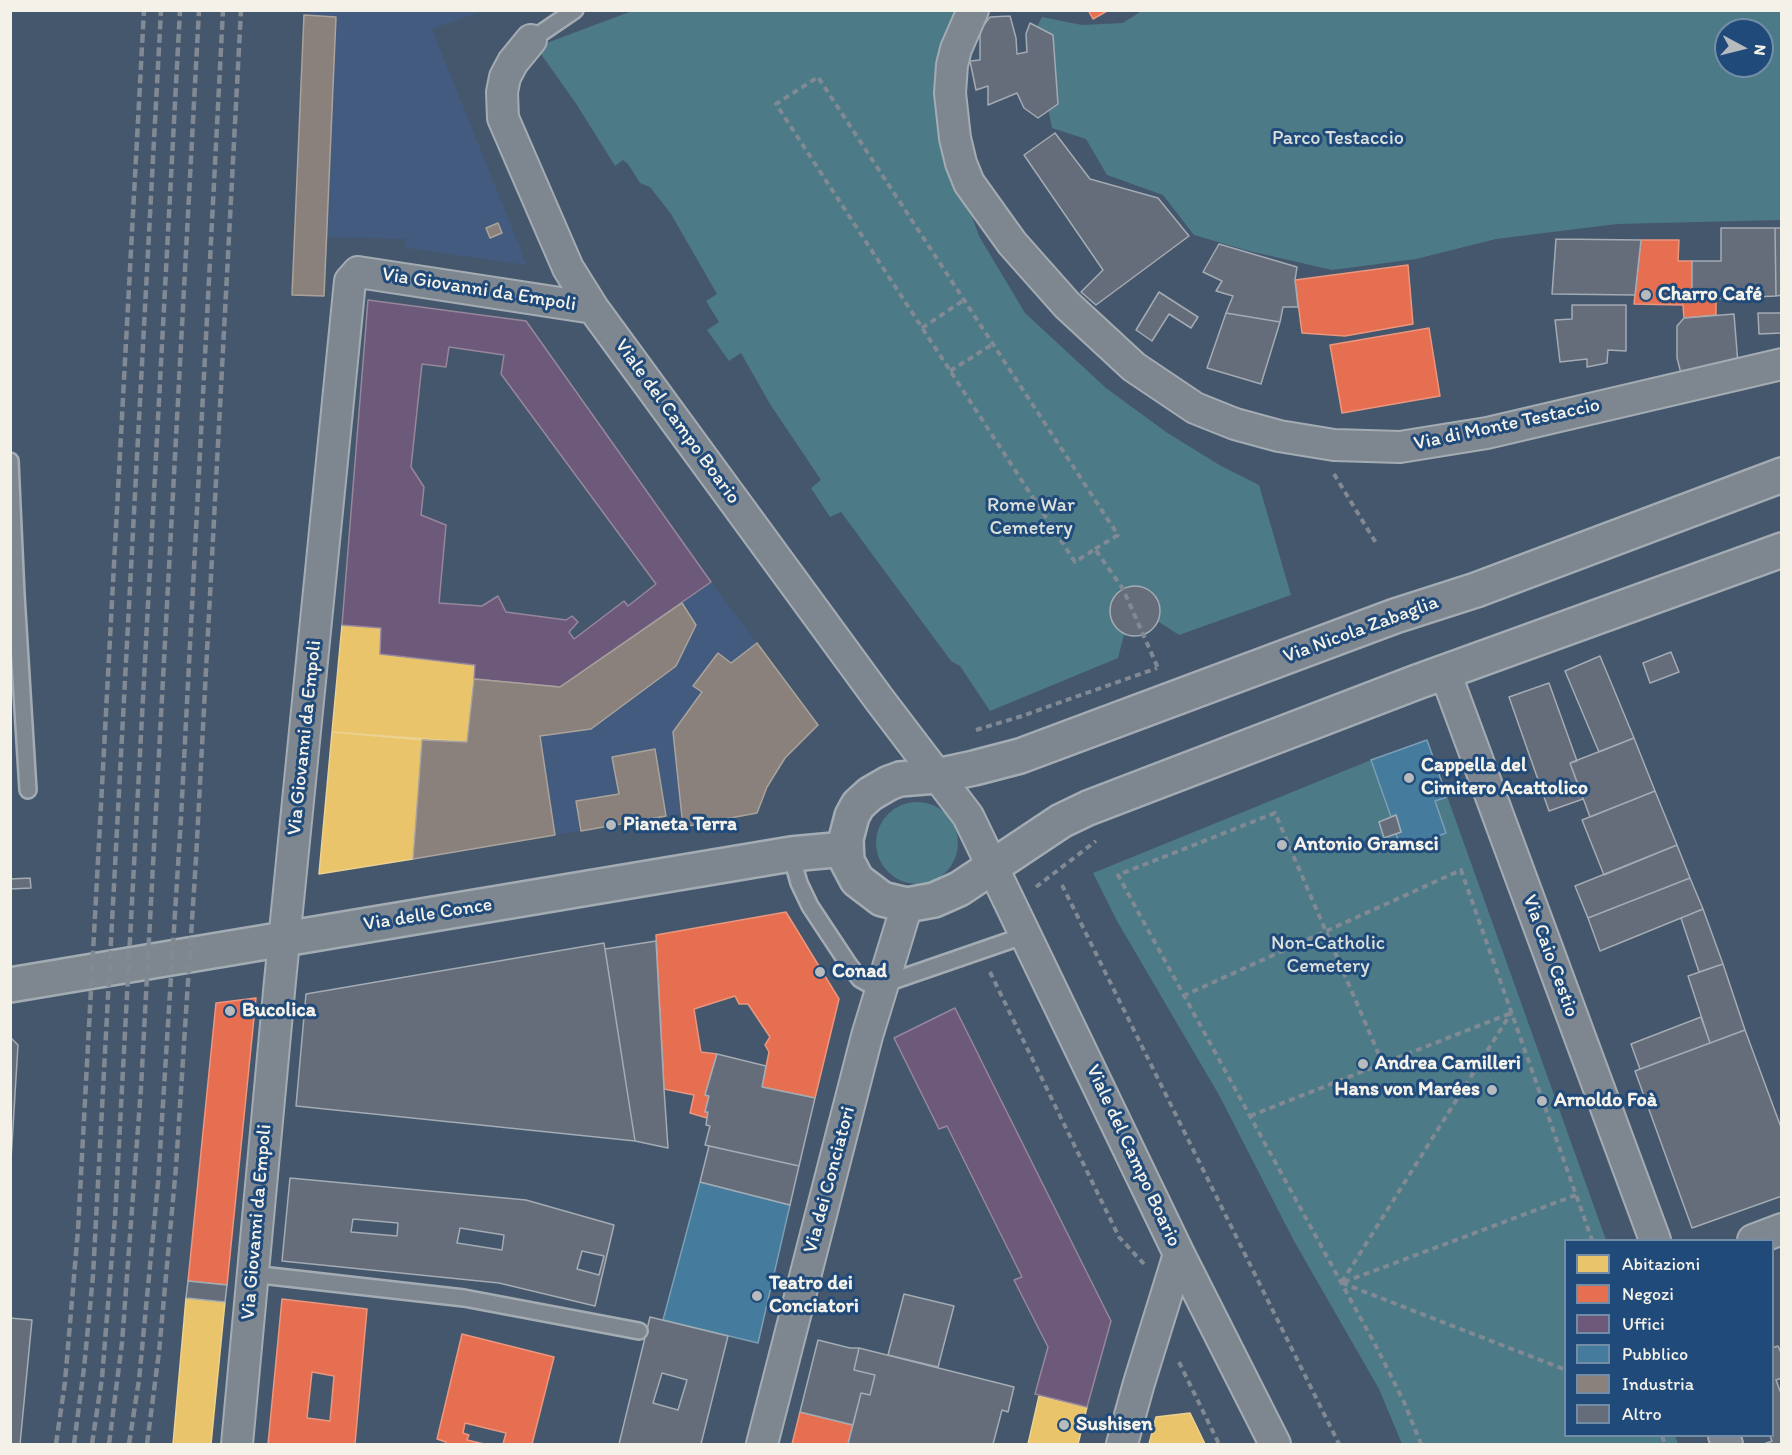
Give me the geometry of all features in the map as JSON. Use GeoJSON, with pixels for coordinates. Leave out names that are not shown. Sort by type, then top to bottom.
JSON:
{"type":"FeatureCollection","features":[{"type":"Feature","properties":{"kind":"street","name":"Via di Monte Testaccio"},"geometry":{"type":"LineString","coordinates":[[973,10],[961,34],[952,65],[950,93],[955,138],[969,183],[1012,243],[1067,305],[1134,367],[1195,408],[1235,424],[1279,436],[1344,446],[1400,447],[1469,436],[1782,364]]}},
{"type":"Feature","properties":{"kind":"street","name":"Viale del Campo Boario"},"geometry":{"type":"LineString","coordinates":[[531,40],[513,62],[505,77],[502,92],[503,118],[568,268],[593,308],[937,776]]}},
{"type":"Feature","properties":{"kind":"street","name":"Via Giovanni da Empoli"},"geometry":{"type":"LineString","coordinates":[[237,1444],[284,940],[350,281],[358,272],[593,308]]}},
{"type":"Feature","properties":{"kind":"street","name":"Via Nicola Zabaglia"},"geometry":{"type":"LineString","coordinates":[[937,776],[1020,756],[1395,616],[1476,590],[1782,475]]}},
{"type":"Feature","properties":{"kind":"street"},"geometry":{"type":"LineString","coordinates":[[993,866],[968,816],[937,776],[900,779],[882,786],[858,805],[847,831],[845,849],[850,869],[866,888],[882,899],[907,905],[920,904],[946,895],[968,883],[1061,821],[1088,808],[1445,672],[1782,550]]}},
{"type":"Feature","properties":{"kind":"street","name":"Via Caio Cestio"},"geometry":{"type":"LineString","coordinates":[[1445,672],[1655,1239]]}},
{"type":"Feature","properties":{"kind":"street","name":"Via delle Conce"},"geometry":{"type":"LineString","coordinates":[[10,985],[791,854],[845,849]]}},
{"type":"Feature","properties":{"kind":"street","name":"Viale del Campo Boario"},"geometry":{"type":"LineString","coordinates":[[993,866],[1179,1254],[1275,1444]]}},
{"type":"Feature","properties":{"kind":"street","name":"Via dei Conciatori"},"geometry":{"type":"LineString","coordinates":[[762,1444],[881,985],[907,905]]}},
{"type":"Feature","properties":{"kind":"street"},"geometry":{"type":"LineString","coordinates":[[1756,1239],[1782,1230]]}},
{"type":"Feature","properties":{"kind":"street"},"geometry":{"type":"LineString","coordinates":[[1122,1444],[1179,1254]]}},
{"type":"Feature","properties":{"kind":"lane"},"geometry":{"type":"LineString","coordinates":[[531,40],[575,10]]}},
{"type":"Feature","properties":{"kind":"lane"},"geometry":{"type":"LineString","coordinates":[[10,461],[28,790]]}},
{"type":"Feature","properties":{"kind":"lane"},"geometry":{"type":"LineString","coordinates":[[791,854],[806,899],[849,965],[860,979],[867,983],[881,985],[1026,935]]}},
{"type":"Feature","properties":{"kind":"lane"},"geometry":{"type":"LineString","coordinates":[[252,1274],[475,1300],[639,1331]]}},
{"type":"Feature","properties":{"kind":"path"},"geometry":{"type":"LineString","coordinates":[[818,77],[1118,535],[1075,562],[922,328],[776,104],[818,77]]}},
{"type":"Feature","properties":{"kind":"path"},"geometry":{"type":"LineString","coordinates":[[922,328],[964,300]]}},
{"type":"Feature","properties":{"kind":"path"},"geometry":{"type":"LineString","coordinates":[[950,371],[993,344]]}},
{"type":"Feature","properties":{"kind":"path"},"geometry":{"type":"LineString","coordinates":[[1315,442],[1376,543]]}},
{"type":"Feature","properties":{"kind":"path"},"geometry":{"type":"LineString","coordinates":[[1095,549],[1123,589],[1158,668]]}},
{"type":"Feature","properties":{"kind":"path"},"geometry":{"type":"LineString","coordinates":[[1383,1064],[1275,813],[1118,875],[1342,1282],[1404,1402],[1421,1444]]}},
{"type":"Feature","properties":{"kind":"path"},"geometry":{"type":"LineString","coordinates":[[1183,996],[1461,870],[1592,1239]]}},
{"type":"Feature","properties":{"kind":"path"},"geometry":{"type":"LineString","coordinates":[[1062,885],[1339,1444]]}},
{"type":"Feature","properties":{"kind":"path"},"geometry":{"type":"LineString","coordinates":[[988,969],[1119,1237],[1146,1266]]}},
{"type":"Feature","properties":{"kind":"path"},"geometry":{"type":"LineString","coordinates":[[1250,1116],[1511,1013]]}},
{"type":"Feature","properties":{"kind":"path"},"geometry":{"type":"LineString","coordinates":[[1342,1282],[1511,1013]]}},
{"type":"Feature","properties":{"kind":"path"},"geometry":{"type":"LineString","coordinates":[[1342,1282],[1576,1195]]}},
{"type":"Feature","properties":{"kind":"path"},"geometry":{"type":"LineString","coordinates":[[1342,1282],[1564,1370]]}},
{"type":"Feature","properties":{"kind":"path"},"geometry":{"type":"LineString","coordinates":[[1178,1361],[1219,1444]]}},
{"type":"Feature","properties":{"kind":"shaded area"},"geometry":{"type":"Polygon","coordinates":[[[310,10],[484,11],[432,29],[527,265],[406,248],[406,239],[327,237],[324,296],[292,295],[304,15],[309,16],[310,10]]]}},
{"type":"Feature","properties":{"kind":"shaded area"},"geometry":{"type":"Polygon","coordinates":[[[711,582],[811,715],[785,738],[751,802],[413,859],[422,740],[467,742],[474,679],[560,687],[711,582]]]}},
{"type":"Feature","properties":{"kind":"green space","name":"Parco Testaccio"},"geometry":{"type":"Polygon","coordinates":[[[1143,10],[1781,11],[1781,220],[1617,224],[1496,239],[1416,259],[1332,270],[1249,251],[1194,235],[1163,195],[1107,175],[1086,139],[1052,128],[1048,108],[1056,67],[1033,34],[1042,17],[1082,25],[1123,23],[1143,10]]]}},
{"type":"Feature","properties":{"kind":"green space","name":"Rome War Cemetery"},"geometry":{"type":"Polygon","coordinates":[[[632,11],[955,11],[948,30],[941,89],[955,169],[979,236],[1025,313],[1106,388],[1166,432],[1221,466],[1259,485],[1291,595],[1179,635],[1159,622],[1147,634],[1132,637],[1124,635],[1118,658],[990,711],[960,666],[951,661],[841,512],[830,517],[811,488],[821,480],[770,404],[741,353],[729,361],[707,330],[719,322],[706,301],[717,294],[671,214],[650,187],[640,183],[628,164],[623,160],[615,166],[577,105],[536,47],[632,11]]]}},
{"type":"Feature","properties":{"kind":"green space","name":"Non-Catholic Cemetery"},"geometry":{"type":"Polygon","coordinates":[[[1427,740],[1606,1239],[1564,1239],[1564,1437],[1675,1437],[1678,1444],[1402,1444],[1379,1389],[1294,1241],[1219,1095],[1117,921],[1093,873],[1371,760],[1427,740]]]}},
{"type":"Feature","properties":{"kind":"green space"},"geometry":{"type":"Polygon","coordinates":[[[909,802],[925,802],[940,809],[951,820],[958,835],[955,859],[946,872],[925,884],[909,884],[894,877],[883,866],[876,851],[876,835],[883,820],[894,809],[909,802]]]}},
{"type":"Feature","properties":{"kind":"building: Abitazioni"},"geometry":{"type":"Polygon","coordinates":[[[342,625],[381,628],[380,654],[475,665],[467,742],[332,732],[342,625]]]}},
{"type":"Feature","properties":{"kind":"building: Abitazioni"},"geometry":{"type":"Polygon","coordinates":[[[332,732],[422,740],[413,859],[319,874],[332,732]]]}},
{"type":"Feature","properties":{"kind":"building: Abitazioni"},"geometry":{"type":"Polygon","coordinates":[[[186,1298],[225,1302],[211,1444],[173,1444],[186,1298]]]}},
{"type":"Feature","properties":{"kind":"building: Abitazioni"},"geometry":{"type":"Polygon","coordinates":[[[1039,1396],[1087,1407],[1078,1444],[1028,1444],[1039,1396]]]}},
{"type":"Feature","properties":{"kind":"building: Abitazioni"},"geometry":{"type":"Polygon","coordinates":[[[1190,1413],[1205,1444],[1149,1444],[1156,1417],[1190,1413]]]}},
{"type":"Feature","properties":{"kind":"building: Negozi"},"geometry":{"type":"Polygon","coordinates":[[[1088,10],[1109,10],[1093,19],[1088,10]]]}},
{"type":"Feature","properties":{"kind":"building: Negozi"},"geometry":{"type":"Polygon","coordinates":[[[1641,240],[1679,240],[1678,261],[1692,261],[1692,300],[1716,298],[1716,315],[1684,318],[1683,305],[1634,304],[1641,240]]]}},
{"type":"Feature","properties":{"kind":"building: Negozi"},"geometry":{"type":"Polygon","coordinates":[[[1408,265],[1413,324],[1345,336],[1302,333],[1295,280],[1408,265]]]}},
{"type":"Feature","properties":{"kind":"building: Negozi"},"geometry":{"type":"Polygon","coordinates":[[[1429,328],[1440,396],[1342,413],[1330,345],[1429,328]]]}},
{"type":"Feature","properties":{"kind":"building: Negozi"},"geometry":{"type":"Polygon","coordinates":[[[786,912],[839,999],[815,1098],[762,1087],[769,1052],[765,1045],[770,1037],[748,1004],[739,1004],[735,996],[694,1009],[701,1052],[717,1054],[705,1095],[709,1096],[705,1112],[708,1112],[707,1118],[690,1113],[694,1095],[664,1089],[656,935],[786,912]]]}},
{"type":"Feature","properties":{"kind":"building: Negozi"},"geometry":{"type":"Polygon","coordinates":[[[256,998],[227,1285],[188,1281],[216,1003],[256,998]]]}},
{"type":"Feature","properties":{"kind":"building: Negozi"},"geometry":{"type":"Polygon","coordinates":[[[282,1299],[367,1309],[355,1444],[268,1444],[282,1299]],[[312,1372],[307,1418],[330,1421],[334,1376],[312,1372]]]}},
{"type":"Feature","properties":{"kind":"building: Negozi"},"geometry":{"type":"Polygon","coordinates":[[[462,1334],[554,1357],[532,1444],[503,1444],[506,1433],[465,1423],[463,1433],[469,1435],[467,1440],[484,1444],[445,1444],[446,1442],[437,1439],[462,1334]]]}},
{"type":"Feature","properties":{"kind":"building: Negozi"},"geometry":{"type":"Polygon","coordinates":[[[800,1412],[853,1425],[848,1444],[792,1444],[800,1412]]]}},
{"type":"Feature","properties":{"kind":"building: Uffici"},"geometry":{"type":"Polygon","coordinates":[[[368,300],[526,321],[711,582],[560,687],[474,679],[475,665],[380,654],[381,628],[342,625],[368,300]],[[449,347],[446,367],[422,364],[411,467],[424,487],[421,515],[446,525],[439,603],[482,606],[498,596],[506,612],[566,620],[572,616],[578,622],[569,632],[574,639],[624,601],[628,606],[656,584],[501,374],[504,355],[449,347]]]}},
{"type":"Feature","properties":{"kind":"building: Uffici"},"geometry":{"type":"Polygon","coordinates":[[[955,1008],[1111,1321],[1087,1407],[1035,1394],[1048,1347],[1014,1280],[1022,1277],[947,1126],[939,1129],[894,1038],[955,1008]]]}},
{"type":"Feature","properties":{"kind":"building: Pubblico","name":"Cappella del Cimitero Acattolico"},"geometry":{"type":"Polygon","coordinates":[[[1427,740],[1447,797],[1435,801],[1446,833],[1402,849],[1396,834],[1401,832],[1396,815],[1391,817],[1371,760],[1427,740]]]}},
{"type":"Feature","properties":{"kind":"building: Pubblico"},"geometry":{"type":"Polygon","coordinates":[[[700,1182],[790,1205],[758,1343],[663,1320],[700,1182]]]}},
{"type":"Feature","properties":{"kind":"building: Industria"},"geometry":{"type":"Polygon","coordinates":[[[304,15],[336,17],[324,296],[292,295],[304,15]]]}},
{"type":"Feature","properties":{"kind":"building: Industria"},"geometry":{"type":"Polygon","coordinates":[[[498,223],[502,233],[490,238],[486,228],[498,223]]]}},
{"type":"Feature","properties":{"kind":"building: Industria"},"geometry":{"type":"Polygon","coordinates":[[[682,603],[696,625],[676,666],[591,729],[540,736],[555,835],[413,859],[422,740],[467,742],[474,679],[560,687],[682,603]]]}},
{"type":"Feature","properties":{"kind":"building: Industria"},"geometry":{"type":"Polygon","coordinates":[[[757,643],[818,725],[785,758],[767,787],[757,813],[683,827],[673,732],[702,692],[693,686],[718,653],[731,663],[757,643]]]}},
{"type":"Feature","properties":{"kind":"building: Industria"},"geometry":{"type":"Polygon","coordinates":[[[655,749],[666,816],[581,831],[576,801],[619,794],[612,757],[655,749]]]}},
{"type":"Feature","properties":{"kind":"building: Altro"},"geometry":{"type":"Polygon","coordinates":[[[1010,16],[1016,38],[1017,54],[1027,52],[1026,34],[1030,23],[1053,35],[1058,104],[1038,118],[1024,108],[1017,93],[988,105],[988,86],[976,90],[970,61],[980,60],[980,30],[990,17],[1010,16]]]}},
{"type":"Feature","properties":{"kind":"building: Altro"},"geometry":{"type":"Polygon","coordinates":[[[1055,133],[1090,179],[1158,198],[1189,236],[1096,305],[1081,292],[1103,270],[1024,155],[1055,133]]]}},
{"type":"Feature","properties":{"kind":"building: Altro"},"geometry":{"type":"Polygon","coordinates":[[[1721,228],[1775,228],[1776,296],[1692,300],[1692,261],[1721,261],[1721,228]]]}},
{"type":"Feature","properties":{"kind":"building: Altro"},"geometry":{"type":"Polygon","coordinates":[[[1775,228],[1782,228],[1782,295],[1776,296],[1775,228]]]}},
{"type":"Feature","properties":{"kind":"building: Altro"},"geometry":{"type":"Polygon","coordinates":[[[1556,239],[1641,240],[1635,295],[1552,294],[1556,239]]]}},
{"type":"Feature","properties":{"kind":"building: Altro"},"geometry":{"type":"Polygon","coordinates":[[[1219,244],[1297,267],[1295,280],[1298,307],[1283,307],[1280,322],[1226,313],[1233,296],[1216,291],[1222,281],[1203,272],[1219,244]]]}},
{"type":"Feature","properties":{"kind":"building: Altro"},"geometry":{"type":"Polygon","coordinates":[[[1159,292],[1198,317],[1191,328],[1169,314],[1152,341],[1136,330],[1159,292]]]}},
{"type":"Feature","properties":{"kind":"building: Altro"},"geometry":{"type":"Polygon","coordinates":[[[1572,305],[1626,305],[1626,351],[1608,350],[1607,363],[1587,367],[1587,359],[1560,362],[1555,320],[1572,319],[1572,305]]]}},
{"type":"Feature","properties":{"kind":"building: Altro"},"geometry":{"type":"Polygon","coordinates":[[[1226,313],[1280,322],[1261,384],[1207,368],[1226,313]]]}},
{"type":"Feature","properties":{"kind":"building: Altro"},"geometry":{"type":"Polygon","coordinates":[[[1758,313],[1782,313],[1782,333],[1759,334],[1758,313]]]}},
{"type":"Feature","properties":{"kind":"building: Altro"},"geometry":{"type":"Polygon","coordinates":[[[1734,314],[1738,364],[1682,377],[1677,358],[1677,326],[1684,318],[1734,314]]]}},
{"type":"Feature","properties":{"kind":"building: Altro"},"geometry":{"type":"Polygon","coordinates":[[[1140,586],[1153,593],[1159,601],[1159,621],[1153,629],[1145,635],[1130,636],[1117,629],[1111,621],[1110,606],[1117,593],[1125,587],[1140,586]]]}},
{"type":"Feature","properties":{"kind":"building: Altro"},"geometry":{"type":"Polygon","coordinates":[[[1671,652],[1679,672],[1650,683],[1643,663],[1671,652]]]}},
{"type":"Feature","properties":{"kind":"building: Altro"},"geometry":{"type":"Polygon","coordinates":[[[1600,656],[1634,738],[1599,752],[1565,671],[1600,656]]]}},
{"type":"Feature","properties":{"kind":"building: Altro"},"geometry":{"type":"Polygon","coordinates":[[[1549,683],[1577,761],[1570,763],[1583,799],[1549,811],[1509,697],[1549,683]]]}},
{"type":"Feature","properties":{"kind":"building: Altro"},"geometry":{"type":"Polygon","coordinates":[[[1634,738],[1655,791],[1590,817],[1570,763],[1634,738]]]}},
{"type":"Feature","properties":{"kind":"building: Altro"},"geometry":{"type":"Polygon","coordinates":[[[1655,791],[1677,845],[1604,875],[1582,820],[1655,791]]]}},
{"type":"Feature","properties":{"kind":"building: Altro"},"geometry":{"type":"Polygon","coordinates":[[[1396,815],[1401,832],[1384,838],[1379,822],[1396,815]]]}},
{"type":"Feature","properties":{"kind":"building: Altro"},"geometry":{"type":"Polygon","coordinates":[[[1677,845],[1690,878],[1588,918],[1575,886],[1677,845]]]}},
{"type":"Feature","properties":{"kind":"building: Altro"},"geometry":{"type":"Polygon","coordinates":[[[30,878],[31,888],[10,889],[10,879],[30,878]]]}},
{"type":"Feature","properties":{"kind":"building: Altro"},"geometry":{"type":"Polygon","coordinates":[[[1690,878],[1703,909],[1600,951],[1588,918],[1690,878]]]}},
{"type":"Feature","properties":{"kind":"building: Altro"},"geometry":{"type":"Polygon","coordinates":[[[1703,909],[1723,964],[1699,972],[1681,918],[1703,909]]]}},
{"type":"Feature","properties":{"kind":"building: Altro"},"geometry":{"type":"Polygon","coordinates":[[[656,941],[668,1148],[635,1141],[605,949],[656,941]]]}},
{"type":"Feature","properties":{"kind":"building: Altro"},"geometry":{"type":"Polygon","coordinates":[[[604,943],[635,1141],[296,1106],[306,994],[604,943]]]}},
{"type":"Feature","properties":{"kind":"building: Altro"},"geometry":{"type":"Polygon","coordinates":[[[1723,964],[1745,1030],[1710,1043],[1688,976],[1723,964]]]}},
{"type":"Feature","properties":{"kind":"building: Altro"},"geometry":{"type":"Polygon","coordinates":[[[1701,1017],[1710,1043],[1640,1069],[1631,1044],[1701,1017]]]}},
{"type":"Feature","properties":{"kind":"building: Altro"},"geometry":{"type":"Polygon","coordinates":[[[1745,1030],[1782,1130],[1782,1196],[1692,1228],[1635,1071],[1745,1030]]]}},
{"type":"Feature","properties":{"kind":"building: Altro"},"geometry":{"type":"Polygon","coordinates":[[[10,1037],[18,1045],[10,1177],[10,1037]]]}},
{"type":"Feature","properties":{"kind":"building: Altro"},"geometry":{"type":"Polygon","coordinates":[[[717,1054],[766,1066],[762,1087],[815,1098],[799,1166],[705,1145],[710,1126],[706,1125],[708,1112],[705,1112],[709,1096],[705,1095],[717,1054]]]}},
{"type":"Feature","properties":{"kind":"building: Altro"},"geometry":{"type":"Polygon","coordinates":[[[709,1146],[799,1166],[790,1205],[700,1182],[709,1146]]]}},
{"type":"Feature","properties":{"kind":"building: Altro"},"geometry":{"type":"Polygon","coordinates":[[[290,1178],[526,1200],[614,1225],[595,1306],[499,1283],[282,1261],[290,1178]],[[353,1219],[351,1232],[397,1236],[398,1223],[353,1219]],[[460,1228],[457,1243],[502,1250],[504,1235],[460,1228]],[[582,1251],[577,1269],[599,1275],[604,1256],[582,1251]]]}},
{"type":"Feature","properties":{"kind":"building: Altro"},"geometry":{"type":"Polygon","coordinates":[[[188,1281],[227,1285],[225,1302],[186,1298],[188,1281]]]}},
{"type":"Feature","properties":{"kind":"building: Altro"},"geometry":{"type":"Polygon","coordinates":[[[904,1294],[954,1306],[938,1367],[888,1355],[904,1294]]]}},
{"type":"Feature","properties":{"kind":"building: Altro"},"geometry":{"type":"Polygon","coordinates":[[[650,1317],[728,1336],[701,1444],[619,1444],[650,1317]],[[662,1373],[653,1403],[678,1410],[687,1380],[662,1373]]]}},
{"type":"Feature","properties":{"kind":"building: Altro"},"geometry":{"type":"Polygon","coordinates":[[[10,1318],[32,1320],[20,1444],[10,1444],[10,1318]]]}},
{"type":"Feature","properties":{"kind":"building: Altro"},"geometry":{"type":"Polygon","coordinates":[[[818,1340],[859,1348],[854,1370],[875,1375],[870,1395],[861,1393],[853,1425],[800,1412],[818,1340]]]}},
{"type":"Feature","properties":{"kind":"building: Altro"},"geometry":{"type":"Polygon","coordinates":[[[1778,1346],[1782,1355],[1782,1378],[1776,1380],[1782,1396],[1782,1444],[1764,1444],[1772,1441],[1770,1437],[1774,1437],[1774,1347],[1778,1346]]]}},
{"type":"Feature","properties":{"kind":"building: Altro"},"geometry":{"type":"Polygon","coordinates":[[[859,1348],[1014,1387],[1008,1412],[1002,1410],[993,1444],[848,1444],[861,1393],[870,1395],[875,1375],[854,1370],[859,1348]]]}},
{"type":"Feature","properties":{"kind":"railway"},"geometry":{"type":"LineString","coordinates":[[56,1444],[65,1382],[78,1230],[144,10]]}},
{"type":"Feature","properties":{"kind":"railway"},"geometry":{"type":"LineString","coordinates":[[74,1444],[93,1276],[161,10]]}},
{"type":"Feature","properties":{"kind":"railway"},"geometry":{"type":"LineString","coordinates":[[92,1444],[102,1378],[115,1218],[180,10]]}},
{"type":"Feature","properties":{"kind":"railway"},"geometry":{"type":"LineString","coordinates":[[109,1444],[122,1343],[141,1088],[199,10]]}},
{"type":"Feature","properties":{"kind":"railway"},"geometry":{"type":"LineString","coordinates":[[129,1444],[139,1380],[158,1183],[181,818],[223,10]]}},
{"type":"Feature","properties":{"kind":"railway"},"geometry":{"type":"LineString","coordinates":[[147,1444],[159,1352],[176,1167],[196,859],[241,10]]}},
{"type":"Feature","properties":{"kind":"place","name":"Charro Café"},"geometry":{"type":"Point","coordinates":[1646,295]}},
{"type":"Feature","properties":{"kind":"place","name":"Cappella del Cimitero Acattolico"},"geometry":{"type":"Point","coordinates":[1409,778]}},
{"type":"Feature","properties":{"kind":"place","name":"Pianeta Terra"},"geometry":{"type":"Point","coordinates":[611,825]}},
{"type":"Feature","properties":{"kind":"place","name":"Antonio Gramsci"},"geometry":{"type":"Point","coordinates":[1282,845]}},
{"type":"Feature","properties":{"kind":"place","name":"Conad"},"geometry":{"type":"Point","coordinates":[820,972]}},
{"type":"Feature","properties":{"kind":"place","name":"Bucolica"},"geometry":{"type":"Point","coordinates":[230,1011]}},
{"type":"Feature","properties":{"kind":"place","name":"Andrea Camilleri"},"geometry":{"type":"Point","coordinates":[1363,1064]}},
{"type":"Feature","properties":{"kind":"place","name":"Hans von Marées"},"geometry":{"type":"Point","coordinates":[1492,1090]}},
{"type":"Feature","properties":{"kind":"place","name":"Arnoldo Foà"},"geometry":{"type":"Point","coordinates":[1542,1101]}},
{"type":"Feature","properties":{"kind":"place","name":"Teatro dei Conciatori"},"geometry":{"type":"Point","coordinates":[757,1296]}},
{"type":"Feature","properties":{"kind":"place","name":"Sushisen"},"geometry":{"type":"Point","coordinates":[1064,1425]}}]}
